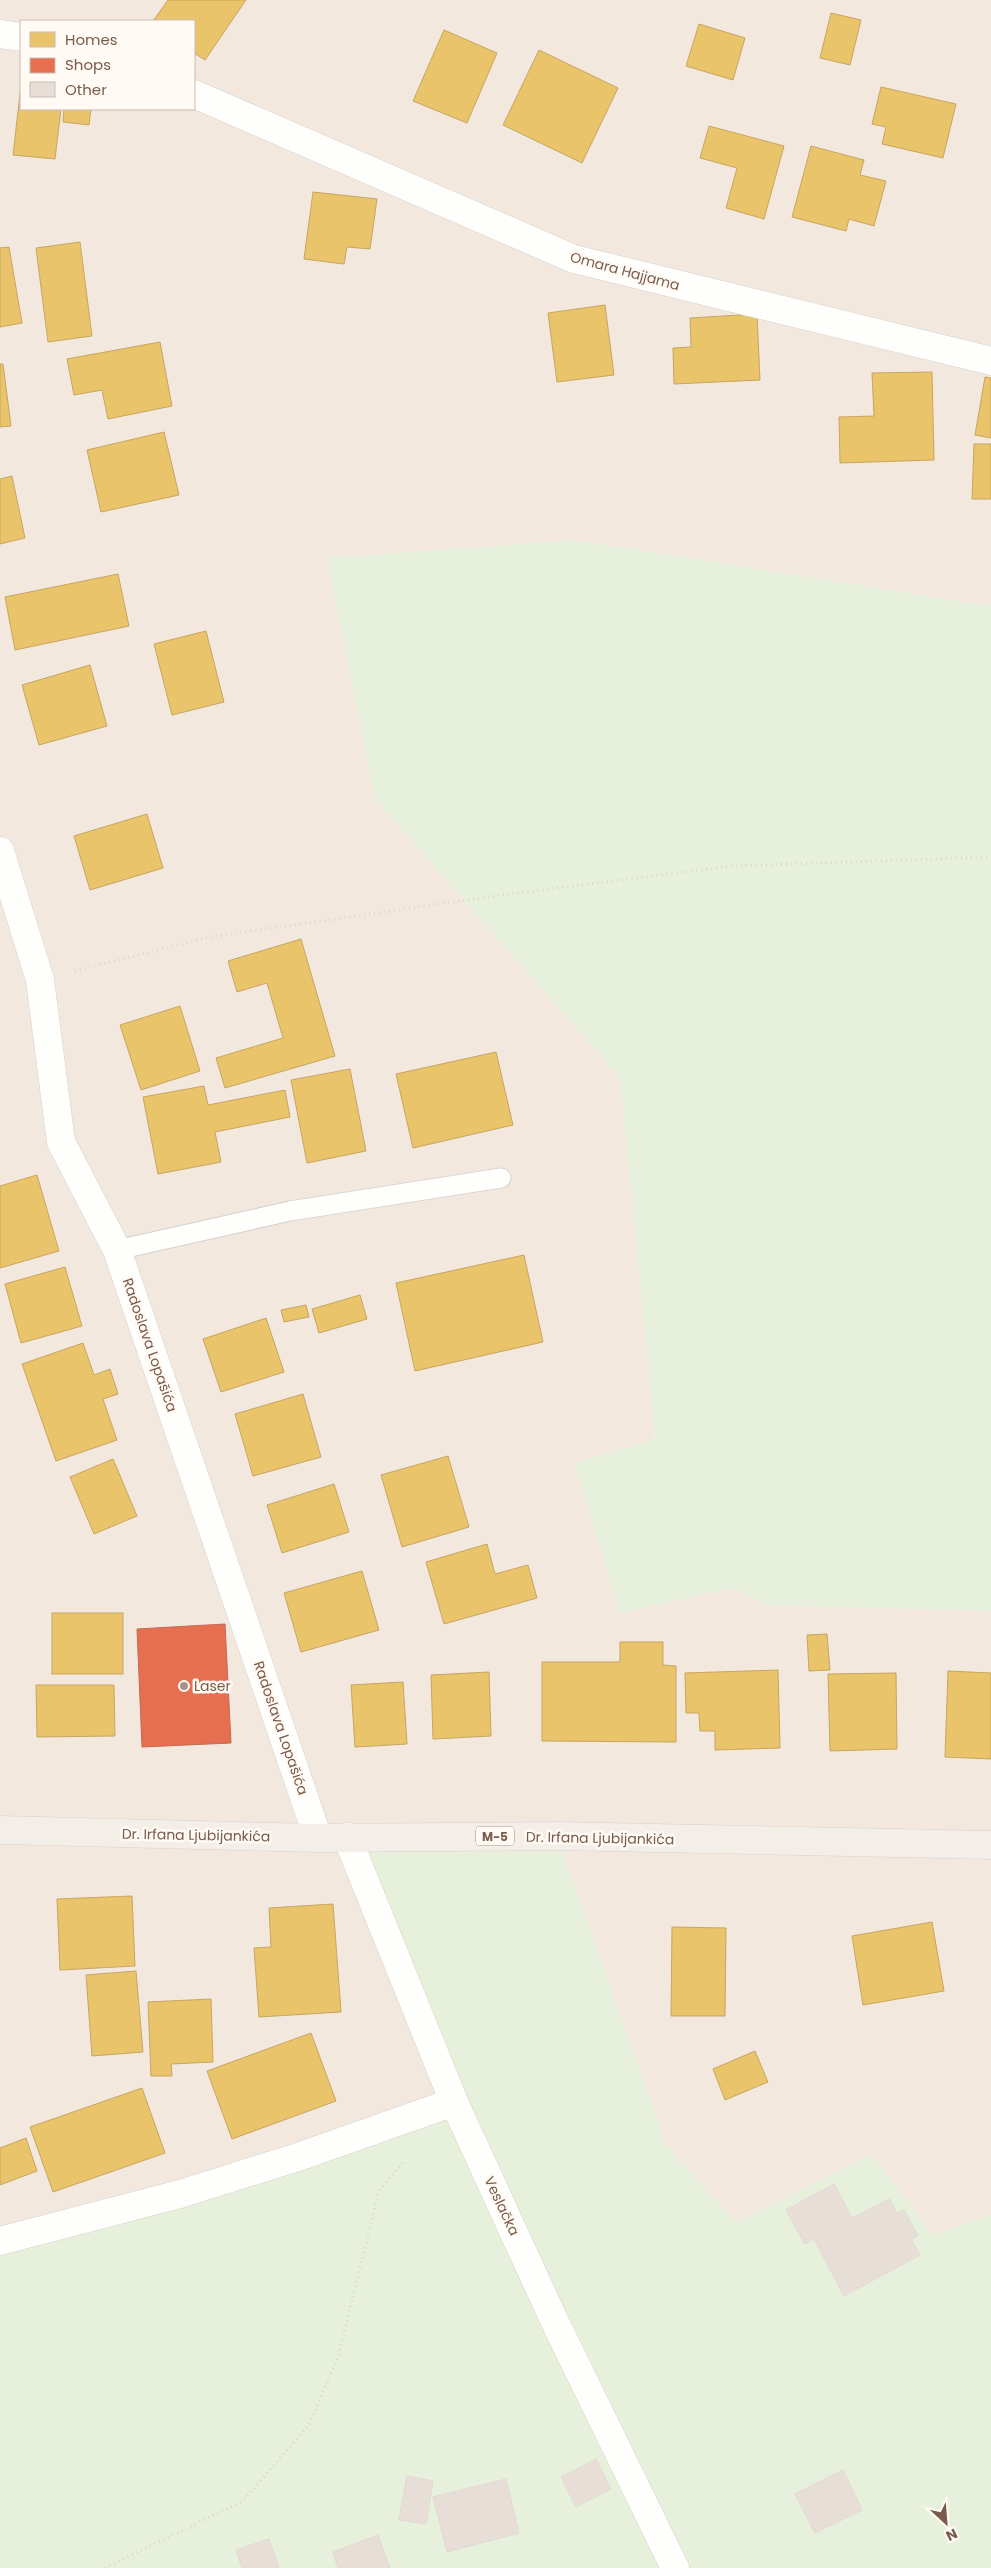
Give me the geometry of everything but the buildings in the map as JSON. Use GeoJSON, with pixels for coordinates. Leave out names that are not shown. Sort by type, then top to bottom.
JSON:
{"type":"FeatureCollection","features":[{"type":"Feature","properties":{"kind":"main road","name":"Dr. Irfana Ljubijankića"},"geometry":{"type":"LineString","coordinates":[[0,1830],[318,1838],[567,1836],[991,1845]]}},
{"type":"Feature","properties":{"kind":"street"},"geometry":{"type":"LineString","coordinates":[[0,34],[20,37]]}},
{"type":"Feature","properties":{"kind":"street","name":"Omara Hajjama"},"geometry":{"type":"LineString","coordinates":[[195,94],[574,259],[991,361]]}},
{"type":"Feature","properties":{"kind":"street","name":"Radoslava Lopašića"},"geometry":{"type":"LineString","coordinates":[[0,851],[40,980],[61,1142],[117,1250],[318,1838]]}},
{"type":"Feature","properties":{"kind":"street","name":"Veslačka"},"geometry":{"type":"LineString","coordinates":[[347,1837],[454,2102],[554,2320],[675,2568]]}},
{"type":"Feature","properties":{"kind":"street"},"geometry":{"type":"LineString","coordinates":[[0,2241],[180,2194],[298,2157],[454,2102]]}},
{"type":"Feature","properties":{"kind":"lane"},"geometry":{"type":"LineString","coordinates":[[117,1250],[290,1211],[501,1178]]}},
{"type":"Feature","properties":{"kind":"path"},"geometry":{"type":"LineString","coordinates":[[40,980],[210,937],[516,893],[734,866],[991,856]]}},
{"type":"Feature","properties":{"kind":"path"},"geometry":{"type":"LineString","coordinates":[[105,2568],[243,2501],[310,2426],[338,2358],[379,2190],[410,2153]]}},
{"type":"Feature","properties":{"kind":"shaded area"},"geometry":{"type":"Polygon","coordinates":[[[0,0],[991,0],[991,606],[574,540],[375,799],[620,1078],[655,1439],[575,1463],[620,1613],[733,1588],[769,1605],[991,1611],[991,2214],[933,2235],[871,2154],[737,2223],[666,2145],[557,1836],[454,2102],[0,2241],[0,0]]]}},
{"type":"Feature","properties":{"kind":"green space"},"geometry":{"type":"Polygon","coordinates":[[[574,540],[991,606],[991,1611],[769,1605],[733,1588],[620,1613],[574,1463],[655,1439],[620,1078],[375,799],[327,558],[574,540]]]}},
{"type":"Feature","properties":{"kind":"green space"},"geometry":{"type":"Polygon","coordinates":[[[557,1836],[666,2145],[737,2223],[871,2154],[933,2235],[991,2214],[991,2568],[0,2568],[0,2241],[454,2102],[347,1837],[557,1836]]]}},
{"type":"Feature","properties":{"kind":"place","name":"Laser"},"geometry":{"type":"Point","coordinates":[184,1686]}}]}
